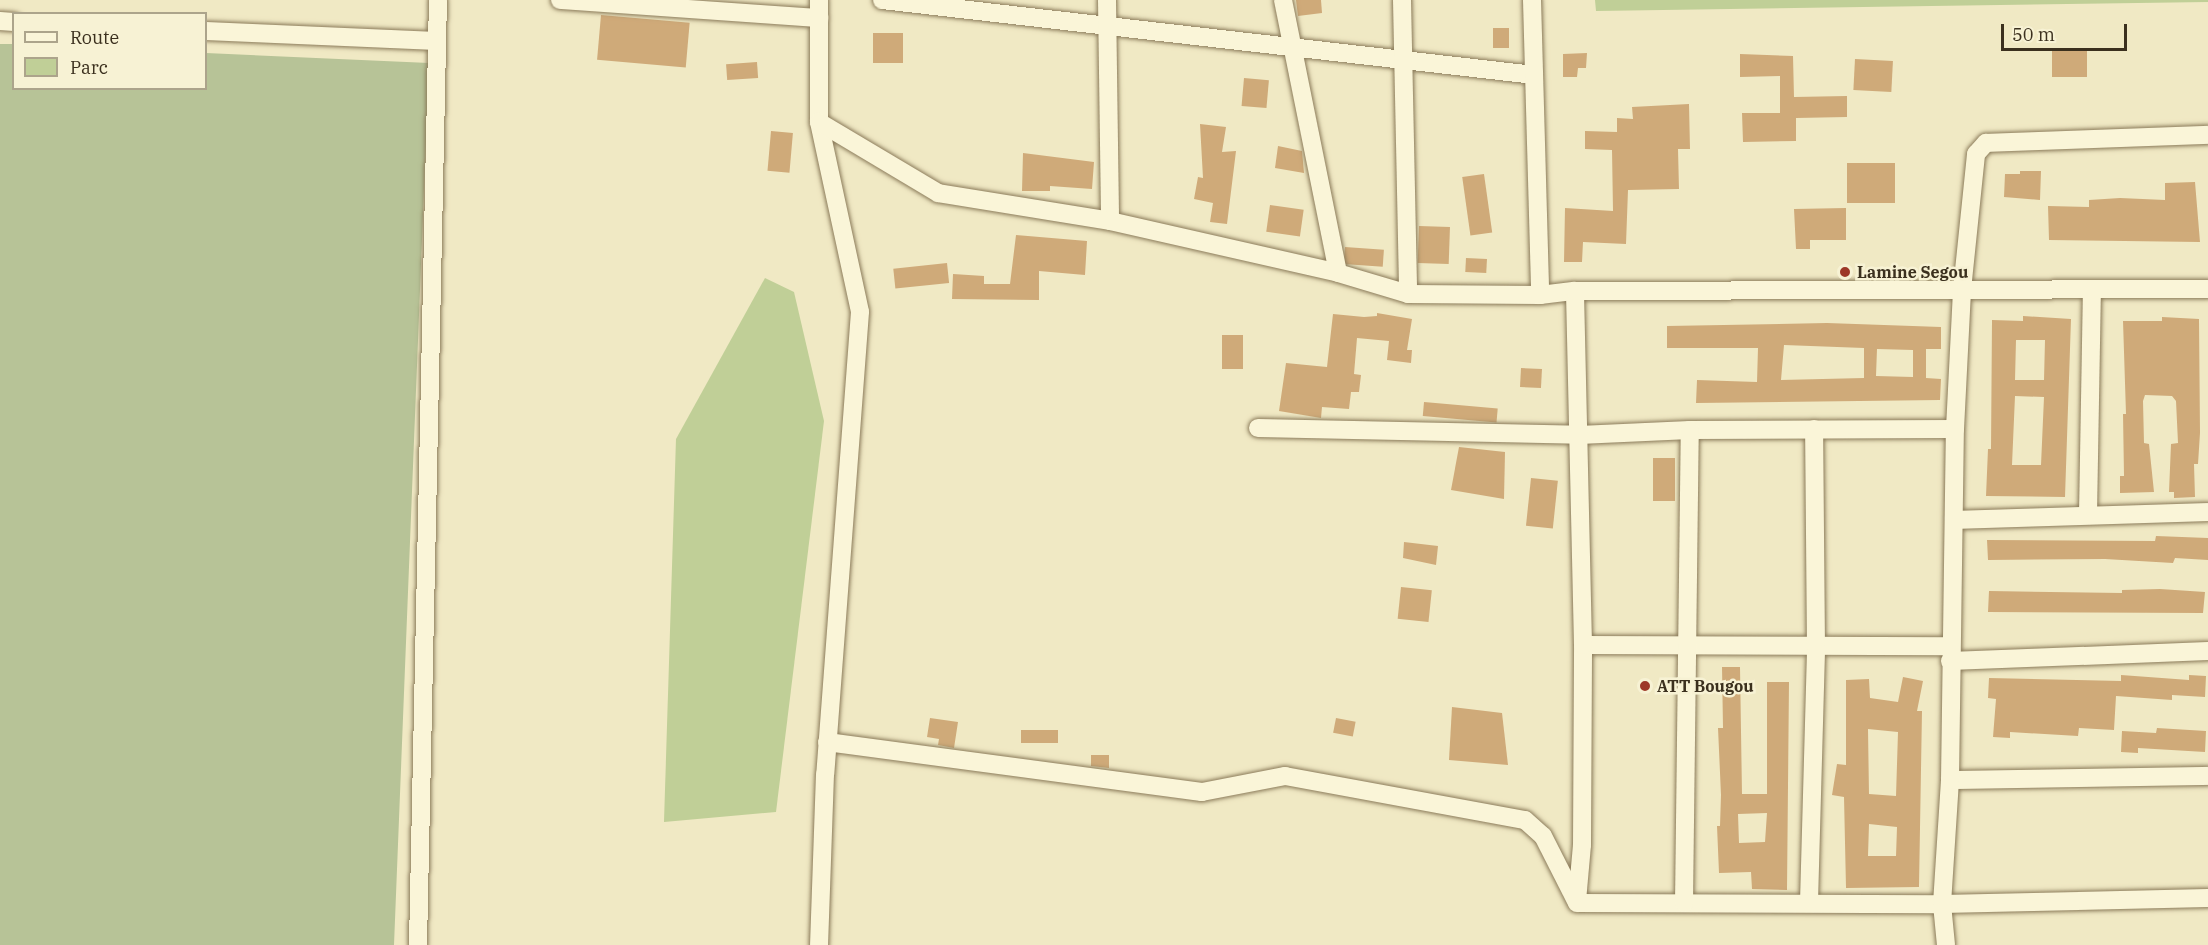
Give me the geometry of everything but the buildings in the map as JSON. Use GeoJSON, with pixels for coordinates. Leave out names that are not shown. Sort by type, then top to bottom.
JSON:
{"type":"FeatureCollection","features":[{"type":"Feature","properties":{"kind":"street"},"geometry":{"type":"LineString","coordinates":[[418,945],[438,0]]}},
{"type":"Feature","properties":{"kind":"street"},"geometry":{"type":"LineString","coordinates":[[560,0],[819,9],[819,122],[860,312],[827,742],[819,945]]}},
{"type":"Feature","properties":{"kind":"street"},"geometry":{"type":"LineString","coordinates":[[882,0],[1107,24],[1534,75]]}},
{"type":"Feature","properties":{"kind":"street"},"geometry":{"type":"LineString","coordinates":[[1107,0],[1110,221]]}},
{"type":"Feature","properties":{"kind":"street"},"geometry":{"type":"LineString","coordinates":[[1283,0],[1338,273]]}},
{"type":"Feature","properties":{"kind":"street"},"geometry":{"type":"LineString","coordinates":[[1402,0],[1408,294]]}},
{"type":"Feature","properties":{"kind":"street"},"geometry":{"type":"LineString","coordinates":[[1532,0],[1540,295]]}},
{"type":"Feature","properties":{"kind":"street"},"geometry":{"type":"LineString","coordinates":[[207,30],[437,41]]}},
{"type":"Feature","properties":{"kind":"street"},"geometry":{"type":"LineString","coordinates":[[819,122],[938,193],[1110,221],[1338,273],[1408,294],[1540,295],[1575,291],[2208,289]]}},
{"type":"Feature","properties":{"kind":"street"},"geometry":{"type":"LineString","coordinates":[[1946,945],[1942,904],[1950,780],[1956,429],[1962,290],[1976,154],[1986,143],[2208,135]]}},
{"type":"Feature","properties":{"kind":"street"},"geometry":{"type":"LineString","coordinates":[[1575,291],[1583,645],[1582,845],[1577,903]]}},
{"type":"Feature","properties":{"kind":"street"},"geometry":{"type":"LineString","coordinates":[[2088,515],[2092,291]]}},
{"type":"Feature","properties":{"kind":"street"},"geometry":{"type":"LineString","coordinates":[[1258,428],[1579,435],[1690,430],[1956,429]]}},
{"type":"Feature","properties":{"kind":"street"},"geometry":{"type":"LineString","coordinates":[[1809,902],[1816,648],[1814,429]]}},
{"type":"Feature","properties":{"kind":"street"},"geometry":{"type":"LineString","coordinates":[[1684,903],[1690,430]]}},
{"type":"Feature","properties":{"kind":"street"},"geometry":{"type":"LineString","coordinates":[[1954,520],[2208,512]]}},
{"type":"Feature","properties":{"kind":"street"},"geometry":{"type":"LineString","coordinates":[[1583,645],[1816,648],[1951,653],[2208,651]]}},
{"type":"Feature","properties":{"kind":"street"},"geometry":{"type":"LineString","coordinates":[[827,742],[1202,792],[1285,776],[1525,820],[1544,836],[1577,903]]}},
{"type":"Feature","properties":{"kind":"street"},"geometry":{"type":"LineString","coordinates":[[1950,780],[2208,776]]}},
{"type":"Feature","properties":{"kind":"street"},"geometry":{"type":"LineString","coordinates":[[1577,903],[1942,904],[2208,898]]}},
{"type":"Feature","properties":{"kind":"green space"},"geometry":{"type":"Polygon","coordinates":[[[1595,0],[2208,0],[2208,2],[1596,11],[1595,0]]]}},
{"type":"Feature","properties":{"kind":"green space"},"geometry":{"type":"Polygon","coordinates":[[[0,44],[12,44],[12,90],[207,90],[207,53],[429,63],[394,945],[0,945],[0,44]]]}},
{"type":"Feature","properties":{"kind":"green space"},"geometry":{"type":"Polygon","coordinates":[[[765,278],[794,292],[824,421],[776,812],[664,822],[676,439],[765,278]]]}},
{"type":"Feature","properties":{"kind":"place","name":"Lamine Segou"},"geometry":{"type":"Point","coordinates":[1845,272]}},
{"type":"Feature","properties":{"kind":"place","name":"ATT Bougou"},"geometry":{"type":"Point","coordinates":[1645,686]}}]}
